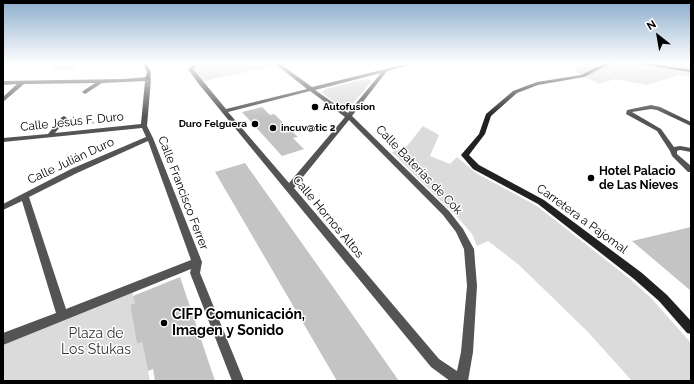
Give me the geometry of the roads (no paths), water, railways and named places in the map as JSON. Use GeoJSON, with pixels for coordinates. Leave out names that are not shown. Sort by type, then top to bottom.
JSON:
{"type":"FeatureCollection","features":[{"type":"Feature","properties":{"kind":"street"},"geometry":{"type":"LineString","coordinates":[[3,82],[100,81]]}},
{"type":"Feature","properties":{"kind":"street"},"geometry":{"type":"LineString","coordinates":[[85,92],[100,81]]}},
{"type":"Feature","properties":{"kind":"street","name":"Calle Francisco Ferrer"},"geometry":{"type":"LineString","coordinates":[[147,81],[144,126],[150,138],[197,262],[195,274],[238,381]]}},
{"type":"Feature","properties":{"kind":"street","name":"Calle Hornos Altos"},"geometry":{"type":"LineString","coordinates":[[200,81],[435,363],[461,381]]}},
{"type":"Feature","properties":{"kind":"street","name":"Calle Baterías de Cok"},"geometry":{"type":"LineString","coordinates":[[300,81],[348,116],[446,213],[460,231],[469,249],[472,286],[467,352],[461,381]]}},
{"type":"Feature","properties":{"kind":"street"},"geometry":{"type":"LineString","coordinates":[[224,111],[342,81]]}},
{"type":"Feature","properties":{"kind":"street"},"geometry":{"type":"LineString","coordinates":[[289,189],[376,81]]}},
{"type":"Feature","properties":{"kind":"street","name":"Carretera a Pajomal"},"geometry":{"type":"LineString","coordinates":[[554,81],[537,84],[515,92],[492,111],[488,115],[482,134],[465,155],[476,167],[528,194],[547,206],[638,276],[663,298],[689,325]]}},
{"type":"Feature","properties":{"kind":"street"},"geometry":{"type":"LineString","coordinates":[[3,100],[23,82]]}},
{"type":"Feature","properties":{"kind":"street"},"geometry":{"type":"LineString","coordinates":[[691,124],[658,108],[651,107],[629,111],[629,114],[659,130],[673,151],[674,155],[691,170]]}},
{"type":"Feature","properties":{"kind":"street"},"geometry":{"type":"LineString","coordinates":[[50,135],[64,118]]}},
{"type":"Feature","properties":{"kind":"street","name":"Calle Jesús F. Duro"},"geometry":{"type":"LineString","coordinates":[[3,140],[144,126]]}},
{"type":"Feature","properties":{"kind":"street","name":"Calle Julián Duro"},"geometry":{"type":"LineString","coordinates":[[3,207],[74,171],[150,138]]}},
{"type":"Feature","properties":{"kind":"street"},"geometry":{"type":"LineString","coordinates":[[673,151],[680,148],[691,150]]}},
{"type":"Feature","properties":{"kind":"street"},"geometry":{"type":"LineString","coordinates":[[25,196],[62,315]]}},
{"type":"Feature","properties":{"kind":"street"},"geometry":{"type":"LineString","coordinates":[[3,338],[197,262]]}},
{"type":"Feature","properties":{"kind":"place","name":"Autofusion"},"geometry":{"type":"Point","coordinates":[315,107]}},
{"type":"Feature","properties":{"kind":"place","name":"Duro Felguera"},"geometry":{"type":"Point","coordinates":[255,124]}},
{"type":"Feature","properties":{"kind":"place","name":"incuv@tic 2"},"geometry":{"type":"Point","coordinates":[273,128]}},
{"type":"Feature","properties":{"kind":"place","name":"Hotel Palacio de Las Nieves"},"geometry":{"type":"Point","coordinates":[591,178]}},
{"type":"Feature","properties":{"kind":"place","name":"CIFP Comunicación, Imagen y Sonido"},"geometry":{"type":"Point","coordinates":[164,323]}},
{"type":"Feature","properties":{"kind":"park label","name":"Plaza de Los Stukas"},"geometry":{"type":"Point","coordinates":[96,342]}}]}
